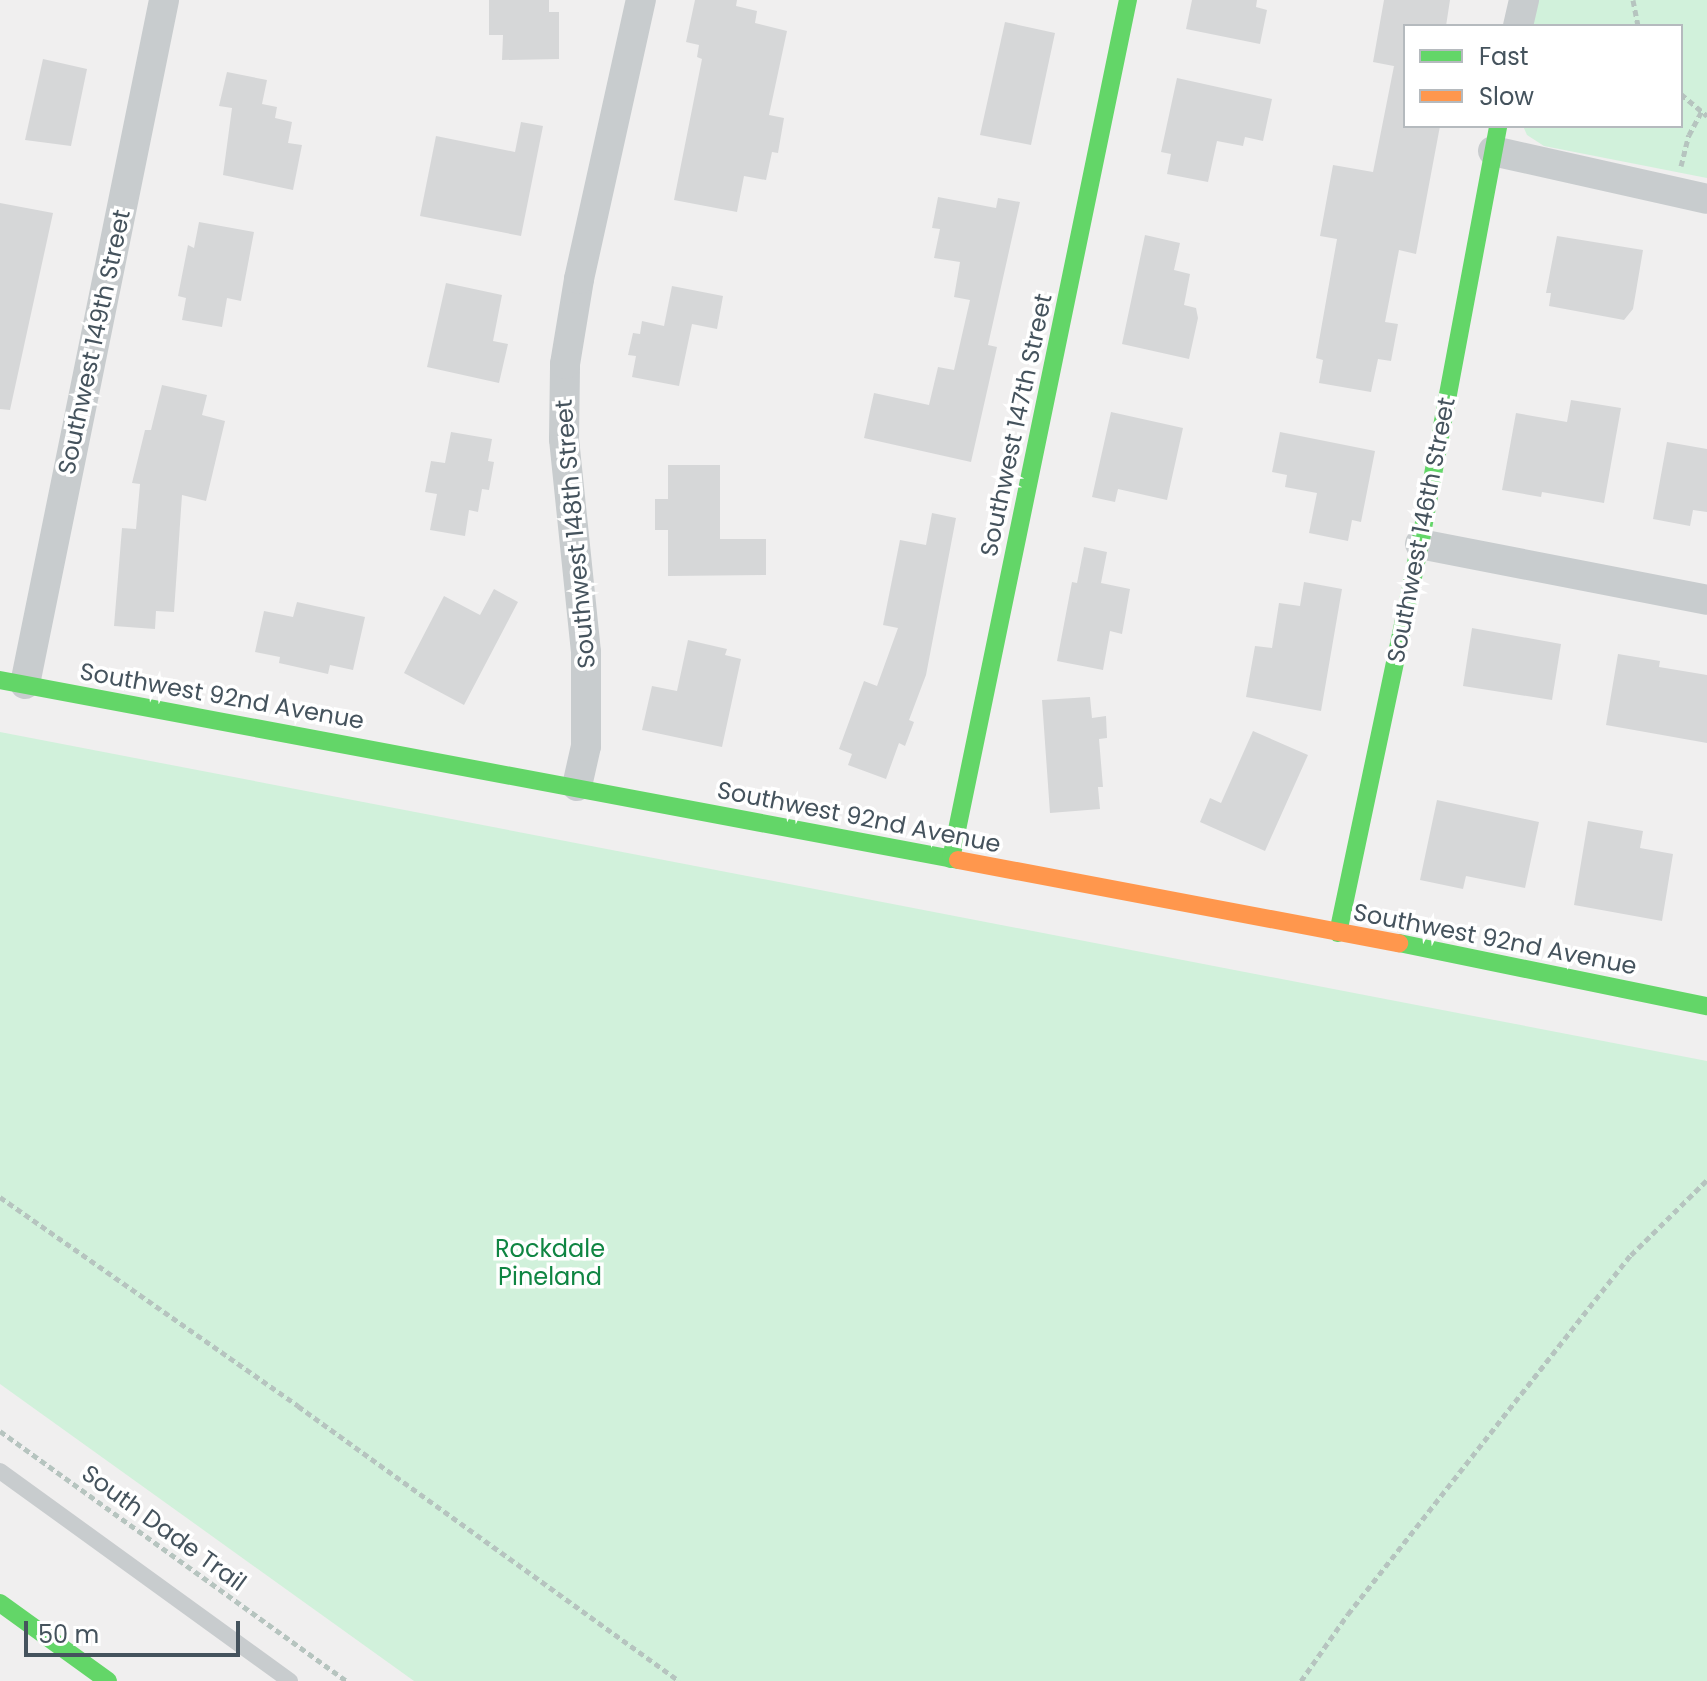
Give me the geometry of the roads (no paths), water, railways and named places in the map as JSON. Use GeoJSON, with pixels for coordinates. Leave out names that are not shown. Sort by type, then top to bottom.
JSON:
{"type":"FeatureCollection","features":[{"type":"Feature","properties":{"kind":"main road","name":"Southwest 147th Street"},"geometry":{"type":"LineString","coordinates":[[951,859],[1128,0]]}},
{"type":"Feature","properties":{"kind":"main road","name":"Southwest 146th Street"},"geometry":{"type":"LineString","coordinates":[[1338,933],[1420,544],[1496,139]]}},
{"type":"Feature","properties":{"kind":"main road","name":"Southwest 92nd Avenue"},"geometry":{"type":"LineString","coordinates":[[12,682],[577,786],[1707,1006]]}},
{"type":"Feature","properties":{"kind":"main road"},"geometry":{"type":"LineString","coordinates":[[0,1603],[108,1681]]}},
{"type":"Feature","properties":{"kind":"street","name":"Southwest 149th Street"},"geometry":{"type":"LineString","coordinates":[[12,682],[164,0]]}},
{"type":"Feature","properties":{"kind":"street","name":"Southwest 148th Street"},"geometry":{"type":"LineString","coordinates":[[577,786],[586,746],[586,652],[564,439],[565,364],[579,279],[641,0]]}},
{"type":"Feature","properties":{"kind":"street"},"geometry":{"type":"LineString","coordinates":[[1518,24],[1524,0]]}},
{"type":"Feature","properties":{"kind":"street"},"geometry":{"type":"LineString","coordinates":[[1496,139],[1707,199]]}},
{"type":"Feature","properties":{"kind":"street"},"geometry":{"type":"LineString","coordinates":[[1420,544],[1707,600]]}},
{"type":"Feature","properties":{"kind":"lane"},"geometry":{"type":"LineString","coordinates":[[0,1471],[290,1681]]}},
{"type":"Feature","properties":{"kind":"park label","name":"Rockdale Pineland"},"geometry":{"type":"Point","coordinates":[550,1263]}}]}
